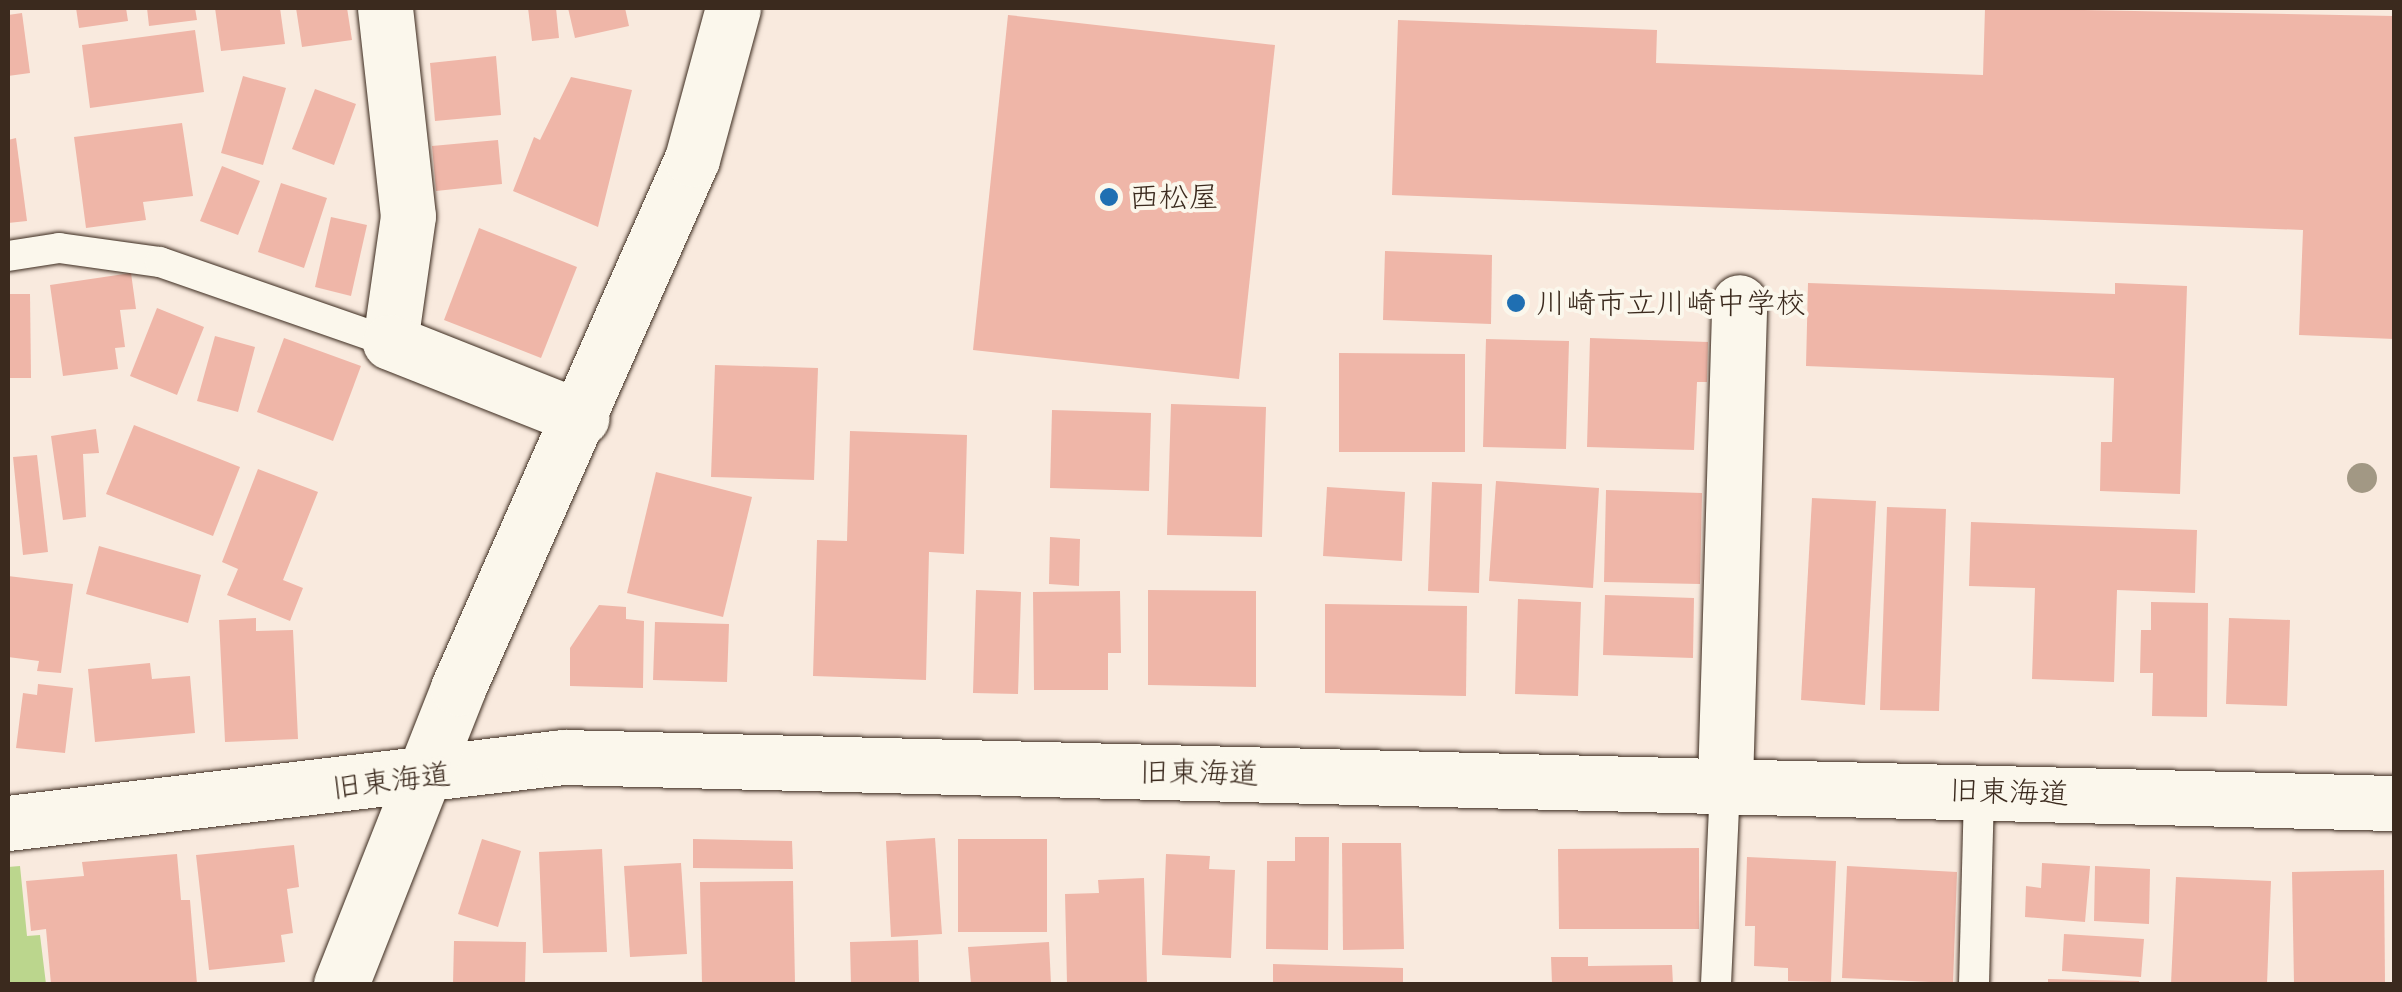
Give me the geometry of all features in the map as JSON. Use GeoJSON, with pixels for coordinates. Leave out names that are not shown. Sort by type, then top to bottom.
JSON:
{"type":"FeatureCollection","features":[{"type":"Feature","properties":{"kind":"street"},"geometry":{"type":"LineString","coordinates":[[385,8],[408,216],[390,342],[582,418]]}},
{"type":"Feature","properties":{"kind":"street"},"geometry":{"type":"LineString","coordinates":[[340,984],[420,778],[582,418],[692,159],[733,8]]}},
{"type":"Feature","properties":{"kind":"street"},"geometry":{"type":"LineString","coordinates":[[1725,782],[1739,302]]}},
{"type":"Feature","properties":{"kind":"street","name":"旧東海道"},"geometry":{"type":"LineString","coordinates":[[8,823],[420,778],[563,758],[1725,782],[2394,803]]}},
{"type":"Feature","properties":{"kind":"lane"},"geometry":{"type":"LineString","coordinates":[[8,256],[59,248],[160,262],[390,342]]}},
{"type":"Feature","properties":{"kind":"lane"},"geometry":{"type":"LineString","coordinates":[[1716,984],[1725,782]]}},
{"type":"Feature","properties":{"kind":"lane"},"geometry":{"type":"LineString","coordinates":[[1974,984],[1979,791]]}},
{"type":"Feature","properties":{"kind":"green space"},"geometry":{"type":"Polygon","coordinates":[[[20,866],[27,936],[40,935],[46,984],[8,984],[8,867],[20,866]]]}},
{"type":"Feature","properties":{"kind":"building"},"geometry":{"type":"Polygon","coordinates":[[[76,8],[126,8],[128,21],[79,28],[76,8]]]}},
{"type":"Feature","properties":{"kind":"building"},"geometry":{"type":"Polygon","coordinates":[[[147,8],[195,8],[197,20],[149,26],[147,8]]]}},
{"type":"Feature","properties":{"kind":"building"},"geometry":{"type":"Polygon","coordinates":[[[215,8],[280,8],[285,44],[221,51],[215,8]]]}},
{"type":"Feature","properties":{"kind":"building"},"geometry":{"type":"Polygon","coordinates":[[[296,8],[347,8],[352,40],[302,47],[296,8]]]}},
{"type":"Feature","properties":{"kind":"building"},"geometry":{"type":"Polygon","coordinates":[[[528,8],[556,8],[559,38],[532,41],[528,8]]]}},
{"type":"Feature","properties":{"kind":"building"},"geometry":{"type":"Polygon","coordinates":[[[568,8],[625,8],[629,26],[575,38],[568,8]]]}},
{"type":"Feature","properties":{"kind":"building"},"geometry":{"type":"Polygon","coordinates":[[[1985,8],[2394,16],[2394,339],[2299,335],[2303,230],[1392,195],[1398,20],[1657,30],[1656,63],[1983,75],[1985,8]]]}},
{"type":"Feature","properties":{"kind":"building"},"geometry":{"type":"Polygon","coordinates":[[[22,13],[30,73],[8,76],[8,15],[22,13]]]}},
{"type":"Feature","properties":{"kind":"building"},"geometry":{"type":"Polygon","coordinates":[[[1008,15],[1275,45],[1239,379],[973,350],[1008,15]]]}},
{"type":"Feature","properties":{"kind":"building"},"geometry":{"type":"Polygon","coordinates":[[[195,30],[204,92],[90,108],[82,45],[195,30]]]}},
{"type":"Feature","properties":{"kind":"building"},"geometry":{"type":"Polygon","coordinates":[[[496,56],[501,115],[435,121],[430,63],[496,56]]]}},
{"type":"Feature","properties":{"kind":"building"},"geometry":{"type":"Polygon","coordinates":[[[243,76],[286,88],[263,165],[221,153],[243,76]]]}},
{"type":"Feature","properties":{"kind":"building"},"geometry":{"type":"Polygon","coordinates":[[[571,77],[632,90],[598,227],[513,191],[534,137],[540,140],[571,77]]]}},
{"type":"Feature","properties":{"kind":"building"},"geometry":{"type":"Polygon","coordinates":[[[315,89],[356,104],[334,165],[292,149],[315,89]]]}},
{"type":"Feature","properties":{"kind":"building"},"geometry":{"type":"Polygon","coordinates":[[[182,123],[193,196],[143,202],[146,220],[86,228],[74,137],[182,123]]]}},
{"type":"Feature","properties":{"kind":"building"},"geometry":{"type":"Polygon","coordinates":[[[16,138],[27,221],[8,223],[8,140],[16,138]]]}},
{"type":"Feature","properties":{"kind":"building"},"geometry":{"type":"Polygon","coordinates":[[[498,140],[502,184],[436,191],[432,146],[498,140]]]}},
{"type":"Feature","properties":{"kind":"building"},"geometry":{"type":"Polygon","coordinates":[[[222,166],[260,181],[238,235],[200,221],[222,166]]]}},
{"type":"Feature","properties":{"kind":"building"},"geometry":{"type":"Polygon","coordinates":[[[281,183],[327,198],[304,268],[258,252],[281,183]]]}},
{"type":"Feature","properties":{"kind":"building"},"geometry":{"type":"Polygon","coordinates":[[[331,217],[367,225],[351,296],[315,287],[331,217]]]}},
{"type":"Feature","properties":{"kind":"building"},"geometry":{"type":"Polygon","coordinates":[[[479,228],[577,267],[541,358],[444,320],[479,228]]]}},
{"type":"Feature","properties":{"kind":"building"},"geometry":{"type":"Polygon","coordinates":[[[1385,251],[1492,255],[1491,324],[1383,320],[1385,251]]]}},
{"type":"Feature","properties":{"kind":"building"},"geometry":{"type":"Polygon","coordinates":[[[131,273],[136,309],[120,310],[125,347],[115,348],[118,369],[63,376],[50,285],[131,273]]]}},
{"type":"Feature","properties":{"kind":"building"},"geometry":{"type":"Polygon","coordinates":[[[1808,283],[2115,294],[2115,283],[2187,286],[2180,494],[2100,491],[2101,442],[2112,442],[2114,378],[1806,366],[1808,283]]]}},
{"type":"Feature","properties":{"kind":"building"},"geometry":{"type":"Polygon","coordinates":[[[8,294],[30,294],[31,378],[8,378],[8,294]]]}},
{"type":"Feature","properties":{"kind":"building"},"geometry":{"type":"Polygon","coordinates":[[[157,308],[204,327],[177,395],[130,376],[157,308]]]}},
{"type":"Feature","properties":{"kind":"building"},"geometry":{"type":"Polygon","coordinates":[[[215,336],[255,347],[238,412],[197,401],[215,336]]]}},
{"type":"Feature","properties":{"kind":"building"},"geometry":{"type":"Polygon","coordinates":[[[284,338],[361,366],[333,441],[257,412],[284,338]]]}},
{"type":"Feature","properties":{"kind":"building"},"geometry":{"type":"Polygon","coordinates":[[[1590,338],[1708,342],[1707,382],[1697,382],[1694,450],[1587,447],[1590,338]]]}},
{"type":"Feature","properties":{"kind":"building"},"geometry":{"type":"Polygon","coordinates":[[[1486,339],[1569,341],[1566,449],[1483,447],[1486,339]]]}},
{"type":"Feature","properties":{"kind":"building"},"geometry":{"type":"Polygon","coordinates":[[[1339,353],[1465,354],[1465,452],[1339,452],[1339,353]]]}},
{"type":"Feature","properties":{"kind":"building"},"geometry":{"type":"Polygon","coordinates":[[[715,365],[818,368],[814,480],[711,477],[715,365]]]}},
{"type":"Feature","properties":{"kind":"building"},"geometry":{"type":"Polygon","coordinates":[[[1171,404],[1266,407],[1262,537],[1167,535],[1171,404]]]}},
{"type":"Feature","properties":{"kind":"building"},"geometry":{"type":"Polygon","coordinates":[[[1052,410],[1151,413],[1149,491],[1050,488],[1052,410]]]}},
{"type":"Feature","properties":{"kind":"building"},"geometry":{"type":"Polygon","coordinates":[[[134,425],[240,467],[213,536],[106,494],[134,425]]]}},
{"type":"Feature","properties":{"kind":"building"},"geometry":{"type":"Polygon","coordinates":[[[96,429],[99,453],[83,454],[86,517],[63,520],[51,436],[96,429]]]}},
{"type":"Feature","properties":{"kind":"building"},"geometry":{"type":"Polygon","coordinates":[[[850,431],[967,435],[964,554],[929,552],[926,680],[813,676],[817,540],[847,541],[850,431]]]}},
{"type":"Feature","properties":{"kind":"building"},"geometry":{"type":"Polygon","coordinates":[[[37,455],[48,552],[23,555],[13,457],[37,455]]]}},
{"type":"Feature","properties":{"kind":"building"},"geometry":{"type":"Polygon","coordinates":[[[258,469],[318,492],[283,580],[303,588],[290,621],[227,595],[238,569],[222,562],[258,469]]]}},
{"type":"Feature","properties":{"kind":"building"},"geometry":{"type":"Polygon","coordinates":[[[656,472],[752,497],[723,617],[627,593],[656,472]]]}},
{"type":"Feature","properties":{"kind":"building"},"geometry":{"type":"Polygon","coordinates":[[[1496,481],[1599,488],[1593,588],[1489,581],[1496,481]]]}},
{"type":"Feature","properties":{"kind":"building"},"geometry":{"type":"Polygon","coordinates":[[[1432,482],[1482,484],[1479,593],[1428,591],[1432,482]]]}},
{"type":"Feature","properties":{"kind":"building"},"geometry":{"type":"Polygon","coordinates":[[[1327,487],[1405,492],[1402,561],[1323,556],[1327,487]]]}},
{"type":"Feature","properties":{"kind":"building"},"geometry":{"type":"Polygon","coordinates":[[[1606,490],[1702,493],[1700,584],[1604,582],[1606,490]]]}},
{"type":"Feature","properties":{"kind":"building"},"geometry":{"type":"Polygon","coordinates":[[[1812,498],[1876,501],[1865,705],[1801,700],[1812,498]]]}},
{"type":"Feature","properties":{"kind":"building"},"geometry":{"type":"Polygon","coordinates":[[[1887,507],[1946,509],[1939,711],[1880,710],[1887,507]]]}},
{"type":"Feature","properties":{"kind":"building"},"geometry":{"type":"Polygon","coordinates":[[[1971,522],[2197,530],[2195,593],[2117,590],[2114,682],[2032,679],[2035,588],[1969,586],[1971,522]]]}},
{"type":"Feature","properties":{"kind":"building"},"geometry":{"type":"Polygon","coordinates":[[[1050,537],[1080,539],[1079,586],[1049,584],[1050,537]]]}},
{"type":"Feature","properties":{"kind":"building"},"geometry":{"type":"Polygon","coordinates":[[[99,546],[201,575],[188,623],[86,594],[99,546]]]}},
{"type":"Feature","properties":{"kind":"building"},"geometry":{"type":"Polygon","coordinates":[[[8,576],[73,584],[61,673],[37,671],[39,661],[8,657],[8,576]]]}},
{"type":"Feature","properties":{"kind":"building"},"geometry":{"type":"Polygon","coordinates":[[[976,590],[1021,592],[1018,694],[973,693],[976,590]]]}},
{"type":"Feature","properties":{"kind":"building"},"geometry":{"type":"Polygon","coordinates":[[[1148,590],[1256,591],[1256,687],[1148,685],[1148,590]]]}},
{"type":"Feature","properties":{"kind":"building"},"geometry":{"type":"Polygon","coordinates":[[[1120,591],[1121,653],[1108,653],[1108,690],[1034,690],[1033,592],[1120,591]]]}},
{"type":"Feature","properties":{"kind":"building"},"geometry":{"type":"Polygon","coordinates":[[[1605,595],[1694,598],[1693,658],[1603,655],[1605,595]]]}},
{"type":"Feature","properties":{"kind":"building"},"geometry":{"type":"Polygon","coordinates":[[[1518,599],[1581,602],[1578,696],[1515,694],[1518,599]]]}},
{"type":"Feature","properties":{"kind":"building"},"geometry":{"type":"Polygon","coordinates":[[[2151,602],[2208,603],[2207,717],[2152,716],[2153,673],[2140,673],[2141,630],[2151,630],[2151,602]]]}},
{"type":"Feature","properties":{"kind":"building"},"geometry":{"type":"Polygon","coordinates":[[[1325,604],[1467,606],[1466,696],[1325,693],[1325,604]]]}},
{"type":"Feature","properties":{"kind":"building"},"geometry":{"type":"Polygon","coordinates":[[[599,605],[626,607],[626,619],[644,621],[643,688],[570,686],[570,648],[599,605]]]}},
{"type":"Feature","properties":{"kind":"building"},"geometry":{"type":"Polygon","coordinates":[[[256,618],[256,631],[293,630],[298,739],[225,742],[219,620],[256,618]]]}},
{"type":"Feature","properties":{"kind":"building"},"geometry":{"type":"Polygon","coordinates":[[[2229,618],[2290,620],[2287,706],[2226,704],[2229,618]]]}},
{"type":"Feature","properties":{"kind":"building"},"geometry":{"type":"Polygon","coordinates":[[[655,622],[729,624],[727,682],[653,680],[655,622]]]}},
{"type":"Feature","properties":{"kind":"building"},"geometry":{"type":"Polygon","coordinates":[[[150,663],[152,679],[190,676],[195,733],[95,742],[88,669],[150,663]]]}},
{"type":"Feature","properties":{"kind":"building"},"geometry":{"type":"Polygon","coordinates":[[[38,684],[73,688],[65,753],[16,748],[23,693],[37,695],[38,684]]]}},
{"type":"Feature","properties":{"kind":"building"},"geometry":{"type":"Polygon","coordinates":[[[1295,837],[1329,837],[1328,950],[1266,949],[1267,861],[1295,861],[1295,837]]]}},
{"type":"Feature","properties":{"kind":"building"},"geometry":{"type":"Polygon","coordinates":[[[935,838],[942,934],[891,937],[886,841],[935,838]]]}},
{"type":"Feature","properties":{"kind":"building"},"geometry":{"type":"Polygon","coordinates":[[[482,839],[521,851],[498,927],[458,914],[482,839]]]}},
{"type":"Feature","properties":{"kind":"building"},"geometry":{"type":"Polygon","coordinates":[[[693,839],[792,841],[793,869],[693,868],[693,839]]]}},
{"type":"Feature","properties":{"kind":"building"},"geometry":{"type":"Polygon","coordinates":[[[958,839],[1047,839],[1047,932],[958,932],[958,839]]]}},
{"type":"Feature","properties":{"kind":"building"},"geometry":{"type":"Polygon","coordinates":[[[1342,843],[1401,843],[1404,949],[1343,950],[1342,843]]]}},
{"type":"Feature","properties":{"kind":"building"},"geometry":{"type":"Polygon","coordinates":[[[294,845],[299,887],[287,889],[293,933],[281,935],[285,962],[209,970],[196,855],[294,845]]]}},
{"type":"Feature","properties":{"kind":"building"},"geometry":{"type":"Polygon","coordinates":[[[1699,848],[1699,929],[1559,929],[1558,849],[1699,848]]]}},
{"type":"Feature","properties":{"kind":"building"},"geometry":{"type":"Polygon","coordinates":[[[602,849],[607,952],[543,953],[539,852],[602,849]]]}},
{"type":"Feature","properties":{"kind":"building"},"geometry":{"type":"Polygon","coordinates":[[[177,854],[181,900],[190,900],[197,984],[51,984],[46,929],[31,931],[26,881],[84,876],[82,862],[177,854]]]}},
{"type":"Feature","properties":{"kind":"building"},"geometry":{"type":"Polygon","coordinates":[[[1166,854],[1210,856],[1209,869],[1235,870],[1231,958],[1162,955],[1166,854]]]}},
{"type":"Feature","properties":{"kind":"building"},"geometry":{"type":"Polygon","coordinates":[[[1747,857],[1836,861],[1831,982],[1788,981],[1788,968],[1754,966],[1755,926],[1745,926],[1747,857]]]}},
{"type":"Feature","properties":{"kind":"building"},"geometry":{"type":"Polygon","coordinates":[[[681,863],[687,954],[630,957],[624,866],[681,863]]]}},
{"type":"Feature","properties":{"kind":"building"},"geometry":{"type":"Polygon","coordinates":[[[2042,863],[2090,866],[2085,922],[2025,917],[2026,886],[2041,888],[2042,863]]]}},
{"type":"Feature","properties":{"kind":"building"},"geometry":{"type":"Polygon","coordinates":[[[1847,866],[1957,872],[1953,983],[1842,978],[1847,866]]]}},
{"type":"Feature","properties":{"kind":"building"},"geometry":{"type":"Polygon","coordinates":[[[2095,866],[2150,869],[2149,924],[2094,921],[2095,866]]]}},
{"type":"Feature","properties":{"kind":"building"},"geometry":{"type":"Polygon","coordinates":[[[2384,870],[2385,984],[2294,984],[2292,872],[2384,870]]]}},
{"type":"Feature","properties":{"kind":"building"},"geometry":{"type":"Polygon","coordinates":[[[2176,877],[2271,881],[2267,984],[2171,984],[2176,877]]]}},
{"type":"Feature","properties":{"kind":"building"},"geometry":{"type":"Polygon","coordinates":[[[1144,878],[1147,984],[1067,984],[1065,894],[1099,893],[1098,880],[1144,878]]]}},
{"type":"Feature","properties":{"kind":"building"},"geometry":{"type":"Polygon","coordinates":[[[793,881],[795,984],[702,984],[700,882],[793,881]]]}},
{"type":"Feature","properties":{"kind":"building"},"geometry":{"type":"Polygon","coordinates":[[[2064,934],[2144,939],[2141,977],[2062,971],[2064,934]]]}},
{"type":"Feature","properties":{"kind":"building"},"geometry":{"type":"Polygon","coordinates":[[[918,940],[919,984],[851,984],[850,942],[918,940]]]}},
{"type":"Feature","properties":{"kind":"building"},"geometry":{"type":"Polygon","coordinates":[[[454,941],[526,942],[525,984],[453,984],[454,941]]]}},
{"type":"Feature","properties":{"kind":"building"},"geometry":{"type":"Polygon","coordinates":[[[1049,942],[1051,984],[971,984],[968,947],[1049,942]]]}},
{"type":"Feature","properties":{"kind":"building"},"geometry":{"type":"Polygon","coordinates":[[[1551,957],[1588,957],[1588,966],[1672,965],[1673,984],[1552,984],[1551,957]]]}},
{"type":"Feature","properties":{"kind":"building"},"geometry":{"type":"Polygon","coordinates":[[[1273,964],[1403,968],[1403,984],[1273,984],[1273,964]]]}},
{"type":"Feature","properties":{"kind":"building"},"geometry":{"type":"Polygon","coordinates":[[[2048,979],[2139,981],[2139,984],[2048,984],[2048,979]]]}},
{"type":"Feature","properties":{"kind":"place","name":"西松屋"},"geometry":{"type":"Point","coordinates":[1109,197]}},
{"type":"Feature","properties":{"kind":"place","name":"川崎市立川崎中学校"},"geometry":{"type":"Point","coordinates":[1516,303]}}]}
